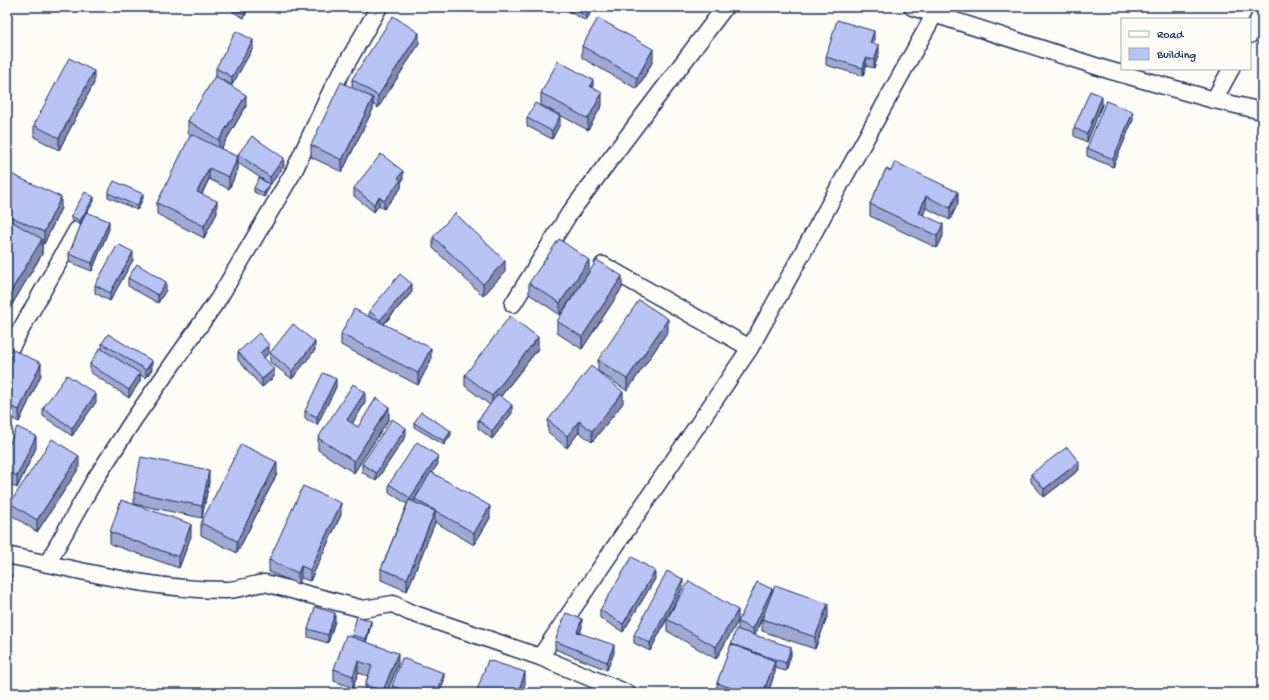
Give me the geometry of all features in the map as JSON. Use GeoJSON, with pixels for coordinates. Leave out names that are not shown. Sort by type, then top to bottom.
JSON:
{"type":"FeatureCollection","features":[{"type":"Feature","properties":{"kind":"street"},"geometry":{"type":"LineString","coordinates":[[47,564],[94,481],[134,419],[220,298],[294,170],[332,89],[379,7]]}},
{"type":"Feature","properties":{"kind":"street"},"geometry":{"type":"LineString","coordinates":[[513,304],[569,214],[725,7]]}},
{"type":"Feature","properties":{"kind":"street"},"geometry":{"type":"LineString","coordinates":[[912,7],[1108,70],[1214,100],[1262,111]]}},
{"type":"Feature","properties":{"kind":"street"},"geometry":{"type":"LineString","coordinates":[[1251,33],[1262,13]]}},
{"type":"Feature","properties":{"kind":"street"},"geometry":{"type":"LineString","coordinates":[[540,657],[750,348],[934,15]]}},
{"type":"Feature","properties":{"kind":"street"},"geometry":{"type":"LineString","coordinates":[[1214,100],[1230,70]]}},
{"type":"Feature","properties":{"kind":"street"},"geometry":{"type":"LineString","coordinates":[[7,354],[76,230]]}},
{"type":"Feature","properties":{"kind":"street"},"geometry":{"type":"LineString","coordinates":[[603,265],[750,348]]}},
{"type":"Feature","properties":{"kind":"street"},"geometry":{"type":"LineString","coordinates":[[7,555],[153,585],[226,590],[241,589],[257,583],[265,583],[364,610],[393,604],[409,612],[540,657],[627,693]]}},
{"type":"Feature","properties":{"kind":"building"},"geometry":{"type":"Polygon","coordinates":[[[247,7],[244,14],[233,8],[247,7]]]}},
{"type":"Feature","properties":{"kind":"building"},"geometry":{"type":"Polygon","coordinates":[[[569,7],[591,7],[586,16],[569,7]]]}},
{"type":"Feature","properties":{"kind":"building"},"geometry":{"type":"Polygon","coordinates":[[[393,16],[419,33],[378,96],[352,79],[393,16]]]}},
{"type":"Feature","properties":{"kind":"building"},"geometry":{"type":"Polygon","coordinates":[[[598,18],[653,49],[637,78],[582,46],[598,18]]]}},
{"type":"Feature","properties":{"kind":"building"},"geometry":{"type":"Polygon","coordinates":[[[837,20],[874,31],[870,43],[879,45],[874,60],[866,58],[863,68],[826,57],[837,20]]]}},
{"type":"Feature","properties":{"kind":"building"},"geometry":{"type":"Polygon","coordinates":[[[236,31],[253,40],[232,77],[216,68],[236,31]]]}},
{"type":"Feature","properties":{"kind":"building"},"geometry":{"type":"Polygon","coordinates":[[[69,58],[94,71],[59,138],[34,125],[69,58]]]}},
{"type":"Feature","properties":{"kind":"building"},"geometry":{"type":"Polygon","coordinates":[[[558,61],[593,80],[590,86],[602,93],[588,119],[541,93],[558,61]]]}},
{"type":"Feature","properties":{"kind":"building"},"geometry":{"type":"Polygon","coordinates":[[[215,76],[246,95],[219,140],[188,121],[215,76]]]}},
{"type":"Feature","properties":{"kind":"building"},"geometry":{"type":"Polygon","coordinates":[[[341,82],[373,98],[342,160],[311,145],[341,82]]]}},
{"type":"Feature","properties":{"kind":"building"},"geometry":{"type":"Polygon","coordinates":[[[1090,91],[1102,96],[1087,134],[1074,128],[1090,91]]]}},
{"type":"Feature","properties":{"kind":"building"},"geometry":{"type":"Polygon","coordinates":[[[1106,101],[1133,112],[1113,159],[1087,148],[1106,101]]]}},
{"type":"Feature","properties":{"kind":"building"},"geometry":{"type":"Polygon","coordinates":[[[535,103],[560,116],[552,131],[527,118],[535,103]]]}},
{"type":"Feature","properties":{"kind":"building"},"geometry":{"type":"Polygon","coordinates":[[[191,134],[238,157],[229,177],[209,168],[197,192],[217,201],[204,226],[157,203],[191,134]]]}},
{"type":"Feature","properties":{"kind":"building"},"geometry":{"type":"Polygon","coordinates":[[[252,136],[284,158],[270,177],[238,154],[252,136]]]}},
{"type":"Feature","properties":{"kind":"building"},"geometry":{"type":"Polygon","coordinates":[[[381,154],[403,171],[398,178],[401,180],[384,201],[379,197],[374,204],[354,188],[381,154]]]}},
{"type":"Feature","properties":{"kind":"building"},"geometry":{"type":"Polygon","coordinates":[[[895,162],[958,192],[950,208],[926,196],[919,213],[943,224],[937,236],[870,204],[886,169],[891,171],[895,162]]]}},
{"type":"Feature","properties":{"kind":"building"},"geometry":{"type":"Polygon","coordinates":[[[11,174],[61,197],[44,232],[7,215],[7,182],[11,174]]]}},
{"type":"Feature","properties":{"kind":"building"},"geometry":{"type":"Polygon","coordinates":[[[259,178],[269,184],[264,193],[254,188],[259,178]]]}},
{"type":"Feature","properties":{"kind":"building"},"geometry":{"type":"Polygon","coordinates":[[[114,181],[143,194],[137,206],[108,193],[114,181]]]}},
{"type":"Feature","properties":{"kind":"building"},"geometry":{"type":"Polygon","coordinates":[[[85,192],[94,197],[80,221],[71,216],[85,192]]]}},
{"type":"Feature","properties":{"kind":"building"},"geometry":{"type":"Polygon","coordinates":[[[86,212],[109,221],[92,263],[69,254],[86,212]]]}},
{"type":"Feature","properties":{"kind":"building"},"geometry":{"type":"Polygon","coordinates":[[[455,213],[505,261],[483,284],[433,237],[455,213]]]}},
{"type":"Feature","properties":{"kind":"building"},"geometry":{"type":"Polygon","coordinates":[[[11,221],[42,239],[7,298],[7,227],[11,221]]]}},
{"type":"Feature","properties":{"kind":"building"},"geometry":{"type":"Polygon","coordinates":[[[559,239],[589,260],[560,303],[529,283],[559,239]]]}},
{"type":"Feature","properties":{"kind":"building"},"geometry":{"type":"Polygon","coordinates":[[[118,244],[133,252],[110,293],[95,285],[118,244]]]}},
{"type":"Feature","properties":{"kind":"building"},"geometry":{"type":"Polygon","coordinates":[[[597,260],[622,276],[582,337],[557,321],[597,260]]]}},
{"type":"Feature","properties":{"kind":"building"},"geometry":{"type":"Polygon","coordinates":[[[137,264],[166,282],[158,295],[128,278],[137,264]]]}},
{"type":"Feature","properties":{"kind":"building"},"geometry":{"type":"Polygon","coordinates":[[[400,274],[412,284],[380,320],[369,311],[400,274]]]}},
{"type":"Feature","properties":{"kind":"building"},"geometry":{"type":"Polygon","coordinates":[[[639,300],[668,319],[627,379],[598,360],[639,300]]]}},
{"type":"Feature","properties":{"kind":"building"},"geometry":{"type":"Polygon","coordinates":[[[354,309],[431,348],[418,373],[341,334],[354,309]]]}},
{"type":"Feature","properties":{"kind":"building"},"geometry":{"type":"Polygon","coordinates":[[[510,316],[538,337],[492,396],[465,375],[510,316]]]}},
{"type":"Feature","properties":{"kind":"building"},"geometry":{"type":"Polygon","coordinates":[[[293,324],[315,342],[292,371],[270,353],[293,324]]]}},
{"type":"Feature","properties":{"kind":"building"},"geometry":{"type":"Polygon","coordinates":[[[259,333],[269,345],[260,353],[274,369],[262,379],[238,352],[259,333]]]}},
{"type":"Feature","properties":{"kind":"building"},"geometry":{"type":"Polygon","coordinates":[[[108,334],[152,361],[146,370],[102,343],[108,334]]]}},
{"type":"Feature","properties":{"kind":"building"},"geometry":{"type":"Polygon","coordinates":[[[9,348],[41,363],[19,410],[7,405],[7,352],[9,348]]]}},
{"type":"Feature","properties":{"kind":"building"},"geometry":{"type":"Polygon","coordinates":[[[100,348],[140,373],[129,390],[90,364],[100,348]]]}},
{"type":"Feature","properties":{"kind":"building"},"geometry":{"type":"Polygon","coordinates":[[[591,366],[623,392],[592,431],[579,421],[567,436],[548,420],[591,366]]]}},
{"type":"Feature","properties":{"kind":"building"},"geometry":{"type":"Polygon","coordinates":[[[323,373],[336,379],[317,417],[305,411],[323,373]]]}},
{"type":"Feature","properties":{"kind":"building"},"geometry":{"type":"Polygon","coordinates":[[[67,375],[96,394],[72,428],[43,408],[67,375]]]}},
{"type":"Feature","properties":{"kind":"building"},"geometry":{"type":"Polygon","coordinates":[[[353,384],[365,392],[347,420],[358,427],[376,398],[389,407],[354,461],[318,438],[353,384]]]}},
{"type":"Feature","properties":{"kind":"building"},"geometry":{"type":"Polygon","coordinates":[[[498,394],[512,405],[492,431],[478,420],[498,394]]]}},
{"type":"Feature","properties":{"kind":"building"},"geometry":{"type":"Polygon","coordinates":[[[421,412],[451,431],[444,441],[414,423],[421,412]]]}},
{"type":"Feature","properties":{"kind":"building"},"geometry":{"type":"Polygon","coordinates":[[[392,419],[406,428],[376,473],[362,464],[392,419]]]}},
{"type":"Feature","properties":{"kind":"building"},"geometry":{"type":"Polygon","coordinates":[[[17,427],[36,436],[17,476],[7,472],[7,446],[8,447],[17,427]]]}},
{"type":"Feature","properties":{"kind":"building"},"geometry":{"type":"Polygon","coordinates":[[[52,439],[79,456],[37,520],[10,503],[52,439]]]}},
{"type":"Feature","properties":{"kind":"building"},"geometry":{"type":"Polygon","coordinates":[[[417,442],[438,456],[410,498],[389,484],[417,442]]]}},
{"type":"Feature","properties":{"kind":"building"},"geometry":{"type":"Polygon","coordinates":[[[241,444],[277,462],[237,541],[201,523],[241,444]]]}},
{"type":"Feature","properties":{"kind":"building"},"geometry":{"type":"Polygon","coordinates":[[[1067,447],[1079,462],[1044,489],[1031,474],[1067,447]]]}},
{"type":"Feature","properties":{"kind":"building"},"geometry":{"type":"Polygon","coordinates":[[[141,457],[209,470],[202,506],[134,492],[141,457]]]}},
{"type":"Feature","properties":{"kind":"building"},"geometry":{"type":"Polygon","coordinates":[[[431,472],[490,506],[474,533],[415,499],[431,472]]]}},
{"type":"Feature","properties":{"kind":"building"},"geometry":{"type":"Polygon","coordinates":[[[303,486],[341,503],[310,570],[301,566],[298,573],[269,560],[303,486]]]}},
{"type":"Feature","properties":{"kind":"building"},"geometry":{"type":"Polygon","coordinates":[[[121,500],[191,524],[179,557],[110,532],[121,500]]]}},
{"type":"Feature","properties":{"kind":"building"},"geometry":{"type":"Polygon","coordinates":[[[409,500],[435,511],[407,579],[381,569],[409,500]]]}},
{"type":"Feature","properties":{"kind":"building"},"geometry":{"type":"Polygon","coordinates":[[[632,557],[655,571],[623,624],[600,610],[632,557]]]}},
{"type":"Feature","properties":{"kind":"building"},"geometry":{"type":"Polygon","coordinates":[[[667,571],[683,579],[650,643],[634,635],[667,571]]]}},
{"type":"Feature","properties":{"kind":"building"},"geometry":{"type":"Polygon","coordinates":[[[7,573],[11,574],[7,589],[7,573]]]}},
{"type":"Feature","properties":{"kind":"building"},"geometry":{"type":"Polygon","coordinates":[[[689,581],[738,610],[716,647],[667,619],[689,581]]]}},
{"type":"Feature","properties":{"kind":"building"},"geometry":{"type":"Polygon","coordinates":[[[757,582],[772,589],[753,629],[738,622],[757,582]]]}},
{"type":"Feature","properties":{"kind":"building"},"geometry":{"type":"Polygon","coordinates":[[[775,585],[828,604],[815,637],[762,619],[775,585]]]}},
{"type":"Feature","properties":{"kind":"building"},"geometry":{"type":"Polygon","coordinates":[[[315,607],[335,613],[328,635],[308,629],[315,607]]]}},
{"type":"Feature","properties":{"kind":"building"},"geometry":{"type":"Polygon","coordinates":[[[566,613],[582,619],[577,632],[614,645],[607,662],[555,641],[566,613]]]}},
{"type":"Feature","properties":{"kind":"building"},"geometry":{"type":"Polygon","coordinates":[[[357,616],[371,621],[366,639],[352,635],[357,616]]]}},
{"type":"Feature","properties":{"kind":"building"},"geometry":{"type":"Polygon","coordinates":[[[736,629],[791,647],[786,663],[731,644],[736,629]]]}},
{"type":"Feature","properties":{"kind":"building"},"geometry":{"type":"Polygon","coordinates":[[[346,635],[398,653],[383,691],[365,685],[372,666],[358,661],[353,676],[334,669],[346,635]]]}},
{"type":"Feature","properties":{"kind":"building"},"geometry":{"type":"Polygon","coordinates":[[[731,644],[775,661],[763,693],[745,693],[717,683],[731,644]]]}},
{"type":"Feature","properties":{"kind":"building"},"geometry":{"type":"Polygon","coordinates":[[[402,658],[444,673],[437,693],[413,693],[392,686],[402,658]]]}},
{"type":"Feature","properties":{"kind":"building"},"geometry":{"type":"Polygon","coordinates":[[[488,660],[525,672],[518,693],[476,693],[488,660]]]}}]}
